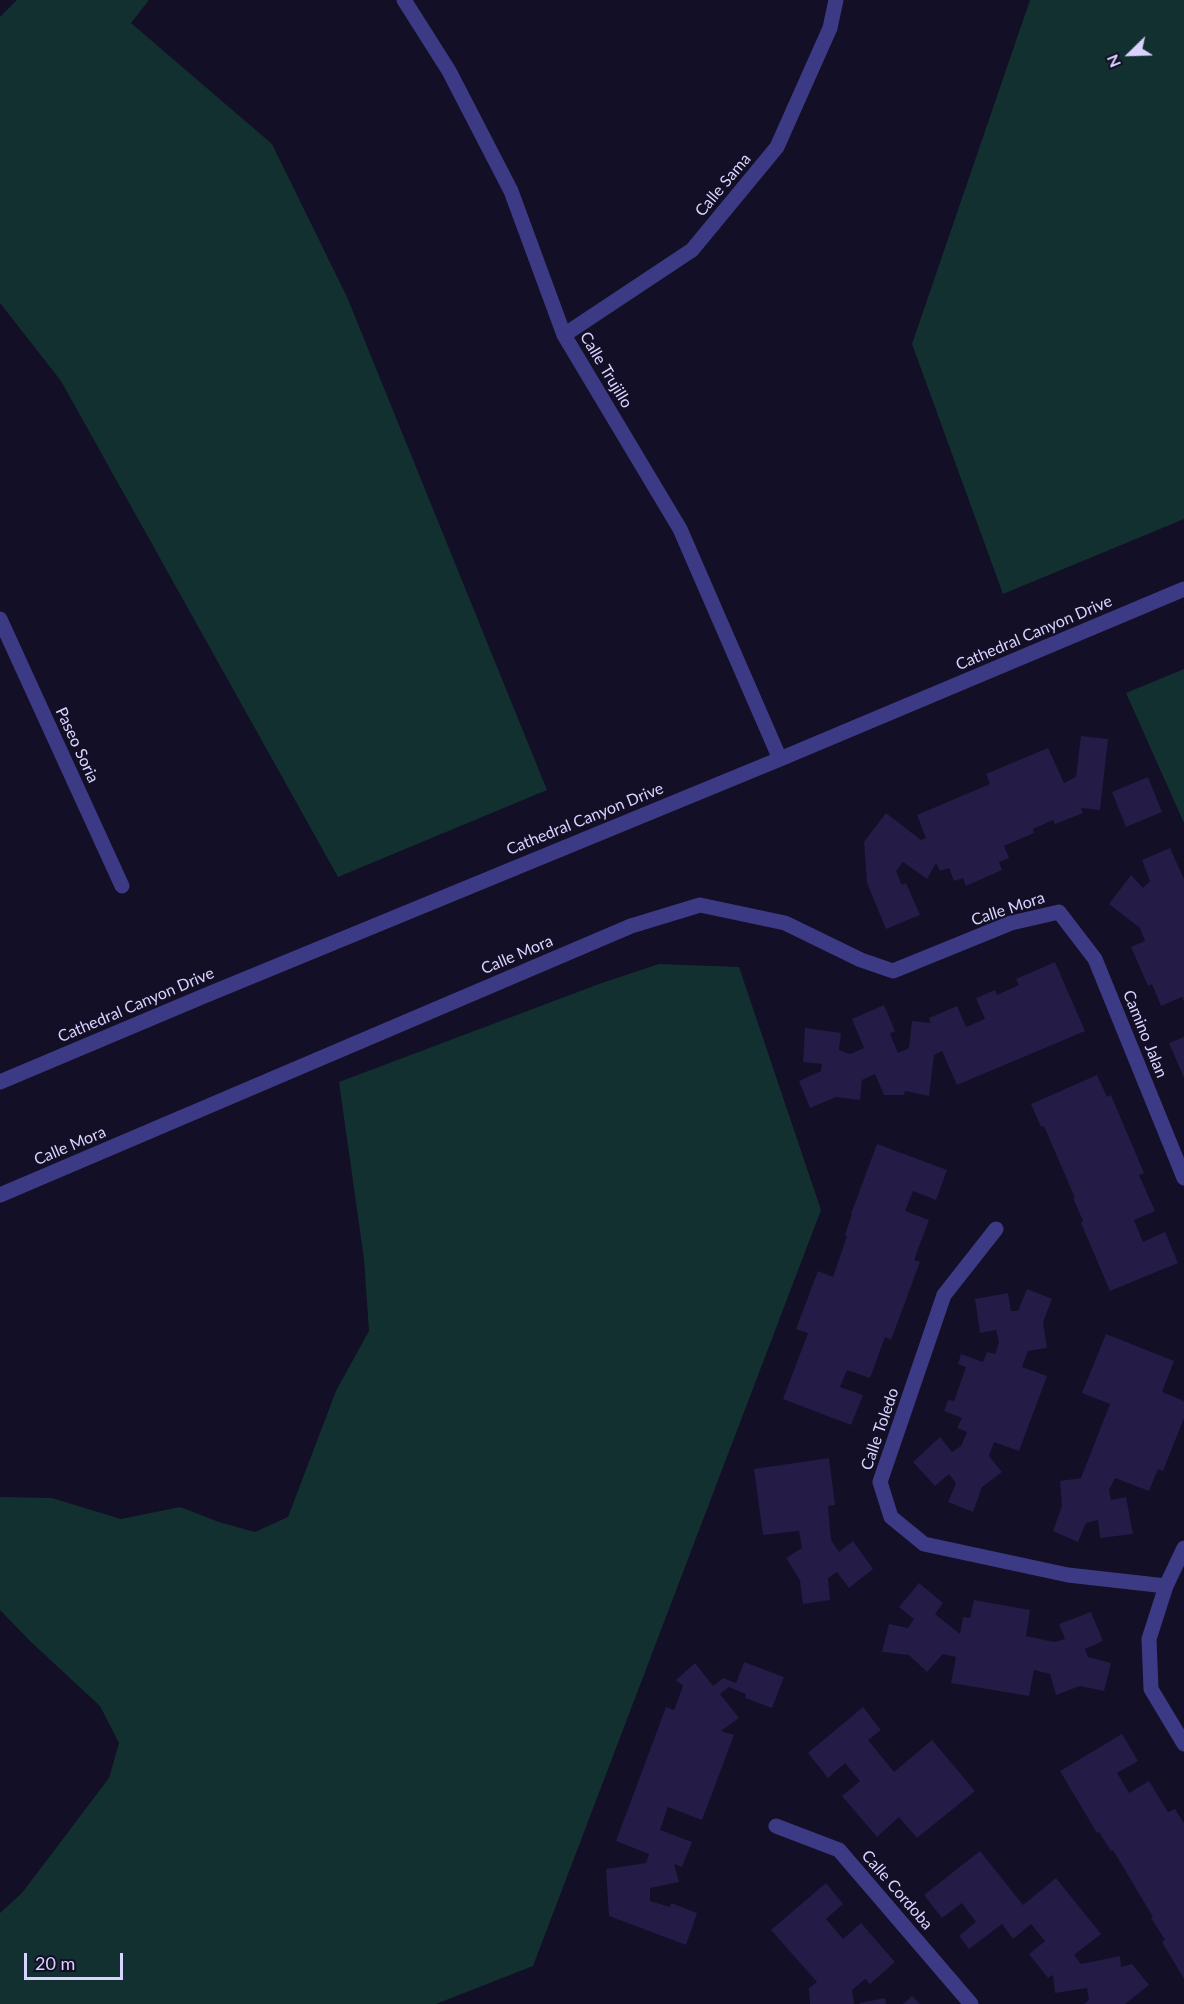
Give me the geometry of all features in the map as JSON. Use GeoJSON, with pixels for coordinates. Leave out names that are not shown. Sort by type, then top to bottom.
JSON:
{"type":"FeatureCollection","features":[{"type":"Feature","properties":{"kind":"street","name":"Calle Trujillo"},"geometry":{"type":"LineString","coordinates":[[404,0],[449,71],[511,191],[564,334],[680,529],[780,759]]}},
{"type":"Feature","properties":{"kind":"street","name":"Calle Sama"},"geometry":{"type":"LineString","coordinates":[[564,334],[692,250],[777,147],[830,28],[836,0]]}},
{"type":"Feature","properties":{"kind":"street","name":"Cathedral Canyon Drive"},"geometry":{"type":"LineString","coordinates":[[0,1082],[1184,589]]}},
{"type":"Feature","properties":{"kind":"street","name":"Paseo Soria"},"geometry":{"type":"LineString","coordinates":[[0,619],[122,886]]}},
{"type":"Feature","properties":{"kind":"street","name":"Calle Mora"},"geometry":{"type":"LineString","coordinates":[[0,1195],[631,926],[700,905],[785,923],[861,960],[893,971],[1011,923],[1059,912]]}},
{"type":"Feature","properties":{"kind":"street","name":"Camino Jalan"},"geometry":{"type":"LineString","coordinates":[[1059,912],[1095,959],[1184,1178]]}},
{"type":"Feature","properties":{"kind":"street","name":"Calle Toledo"},"geometry":{"type":"LineString","coordinates":[[996,1229],[944,1295],[880,1482],[891,1517],[924,1544],[1068,1575],[1166,1586]]}},
{"type":"Feature","properties":{"kind":"street"},"geometry":{"type":"LineString","coordinates":[[1184,1548],[1166,1586],[1149,1639],[1151,1689],[1184,1744]]}},
{"type":"Feature","properties":{"kind":"street","name":"Calle Cordoba"},"geometry":{"type":"LineString","coordinates":[[776,1826],[839,1850],[971,2004]]}},
{"type":"Feature","properties":{"kind":"green space"},"geometry":{"type":"Polygon","coordinates":[[[17,0],[149,0],[131,23],[272,144],[347,297],[547,790],[338,877],[61,381],[0,303],[0,17],[17,0]]]}},
{"type":"Feature","properties":{"kind":"green space"},"geometry":{"type":"Polygon","coordinates":[[[1030,0],[1184,0],[1184,519],[1003,594],[912,344],[1030,0]]]}},
{"type":"Feature","properties":{"kind":"green space"},"geometry":{"type":"Polygon","coordinates":[[[1184,669],[1184,823],[1126,693],[1184,669]]]}},
{"type":"Feature","properties":{"kind":"green space"},"geometry":{"type":"Polygon","coordinates":[[[659,964],[739,967],[821,1210],[533,1966],[436,2004],[0,2004],[0,1913],[22,1893],[109,1778],[119,1743],[100,1706],[0,1610],[0,1497],[52,1498],[121,1519],[180,1507],[219,1522],[255,1532],[288,1517],[336,1391],[369,1331],[364,1259],[339,1082],[599,984],[659,964]]]}},
{"type":"Feature","properties":{"kind":"building"},"geometry":{"type":"Polygon","coordinates":[[[1081,736],[1108,739],[1100,810],[1081,808],[1083,813],[1055,824],[1053,820],[1033,829],[1034,833],[1004,846],[1009,858],[999,862],[1002,870],[966,886],[963,878],[954,881],[949,868],[940,871],[936,863],[927,879],[903,862],[896,871],[902,885],[906,883],[920,915],[886,929],[867,883],[864,842],[886,813],[921,840],[926,838],[917,815],[990,784],[986,774],[1048,748],[1064,783],[1076,777],[1081,736]]]}},
{"type":"Feature","properties":{"kind":"building"},"geometry":{"type":"Polygon","coordinates":[[[1148,777],[1162,812],[1126,827],[1112,792],[1148,777]]]}},
{"type":"Feature","properties":{"kind":"building"},"geometry":{"type":"Polygon","coordinates":[[[1170,848],[1184,879],[1184,1001],[1182,997],[1161,1006],[1152,984],[1148,986],[1131,947],[1145,941],[1140,928],[1109,904],[1131,875],[1143,888],[1150,881],[1142,860],[1170,848]]]}},
{"type":"Feature","properties":{"kind":"building"},"geometry":{"type":"Polygon","coordinates":[[[1055,962],[1085,1031],[957,1085],[942,1051],[934,1055],[929,1096],[905,1091],[904,1095],[884,1095],[875,1074],[862,1080],[860,1100],[836,1097],[810,1108],[799,1081],[821,1071],[822,1064],[803,1062],[805,1028],[841,1033],[839,1050],[850,1054],[864,1048],[852,1019],[884,1005],[895,1031],[890,1034],[898,1053],[909,1048],[912,1021],[931,1023],[929,1018],[957,1006],[966,1027],[985,1019],[976,998],[995,990],[997,995],[1019,985],[1016,979],[1055,962]]]}},
{"type":"Feature","properties":{"kind":"building"},"geometry":{"type":"Polygon","coordinates":[[[1184,1037],[1184,1078],[1169,1043],[1184,1037]]]}},
{"type":"Feature","properties":{"kind":"building"},"geometry":{"type":"Polygon","coordinates":[[[1097,1075],[1107,1097],[1111,1095],[1144,1173],[1139,1175],[1155,1211],[1134,1220],[1143,1242],[1165,1232],[1178,1263],[1110,1291],[1081,1223],[1083,1221],[1073,1198],[1075,1198],[1044,1126],[1041,1127],[1031,1104],[1097,1075]]]}},
{"type":"Feature","properties":{"kind":"building"},"geometry":{"type":"Polygon","coordinates":[[[877,1144],[947,1170],[936,1200],[913,1191],[905,1211],[929,1220],[914,1260],[920,1262],[891,1340],[885,1337],[870,1378],[847,1370],[840,1387],[863,1395],[851,1425],[783,1399],[808,1333],[796,1329],[818,1271],[833,1277],[847,1236],[845,1235],[851,1214],[877,1144]]]}},
{"type":"Feature","properties":{"kind":"building"},"geometry":{"type":"Polygon","coordinates":[[[1027,1289],[1052,1299],[1043,1322],[1047,1348],[1028,1351],[1022,1367],[1047,1376],[1019,1451],[994,1442],[989,1456],[1002,1472],[982,1487],[973,1512],[948,1502],[956,1483],[949,1474],[935,1486],[913,1462],[940,1437],[952,1452],[961,1446],[967,1432],[957,1428],[962,1418],[944,1411],[948,1400],[954,1401],[966,1367],[958,1364],[961,1354],[983,1362],[987,1352],[995,1354],[999,1342],[996,1330],[980,1333],[975,1299],[1008,1293],[1011,1311],[1018,1311],[1027,1289]]]}},
{"type":"Feature","properties":{"kind":"building"},"geometry":{"type":"Polygon","coordinates":[[[1106,1334],[1174,1361],[1162,1392],[1184,1401],[1184,1418],[1163,1471],[1158,1469],[1149,1491],[1115,1478],[1109,1490],[1111,1500],[1126,1497],[1133,1534],[1100,1538],[1098,1520],[1086,1523],[1078,1542],[1053,1531],[1062,1506],[1060,1481],[1081,1478],[1110,1404],[1082,1393],[1106,1334]]]}},
{"type":"Feature","properties":{"kind":"building"},"geometry":{"type":"Polygon","coordinates":[[[829,1458],[835,1505],[828,1506],[831,1540],[839,1552],[853,1541],[873,1569],[849,1588],[837,1572],[828,1578],[830,1600],[803,1604],[801,1582],[786,1558],[802,1548],[799,1531],[763,1535],[754,1469],[829,1458]]]}},
{"type":"Feature","properties":{"kind":"building"},"geometry":{"type":"Polygon","coordinates":[[[919,1583],[943,1603],[935,1614],[960,1634],[963,1617],[970,1618],[974,1600],[1030,1610],[1026,1636],[1054,1642],[1065,1639],[1059,1624],[1091,1612],[1103,1641],[1085,1649],[1088,1657],[1111,1663],[1104,1691],[1080,1686],[1056,1695],[1050,1674],[1034,1670],[1029,1696],[951,1683],[956,1657],[943,1654],[927,1672],[909,1655],[882,1652],[889,1624],[908,1628],[914,1619],[899,1607],[919,1583]]]}},
{"type":"Feature","properties":{"kind":"building"},"geometry":{"type":"Polygon","coordinates":[[[744,1662],[784,1677],[772,1708],[745,1698],[746,1694],[729,1687],[720,1694],[739,1718],[721,1731],[734,1735],[702,1820],[668,1807],[660,1830],[692,1842],[682,1867],[674,1864],[679,1882],[650,1888],[650,1901],[670,1907],[671,1903],[697,1913],[686,1945],[609,1916],[606,1869],[646,1863],[649,1854],[616,1841],[666,1707],[674,1710],[683,1686],[676,1680],[695,1663],[713,1686],[723,1678],[736,1683],[744,1662]]]}},
{"type":"Feature","properties":{"kind":"building"},"geometry":{"type":"Polygon","coordinates":[[[863,1707],[881,1730],[868,1740],[894,1772],[932,1740],[975,1791],[917,1838],[899,1817],[877,1837],[842,1796],[860,1781],[845,1763],[828,1778],[808,1753],[863,1707]]]}},
{"type":"Feature","properties":{"kind":"building"},"geometry":{"type":"Polygon","coordinates":[[[1122,1734],[1138,1761],[1117,1773],[1129,1793],[1149,1781],[1168,1812],[1175,1809],[1184,1823],[1184,1979],[1162,1942],[1165,1940],[1151,1918],[1153,1917],[1113,1850],[1111,1851],[1099,1832],[1097,1833],[1060,1771],[1122,1734]]]}},
{"type":"Feature","properties":{"kind":"building"},"geometry":{"type":"Polygon","coordinates":[[[980,1851],[1023,1905],[1056,1878],[1101,1934],[1074,1955],[1081,1964],[1120,1956],[1121,1967],[1132,1964],[1149,1985],[1125,2004],[1084,2004],[1089,2000],[1087,1988],[1055,1993],[1053,1975],[1048,1978],[1029,1954],[1045,1941],[1031,1924],[1013,1939],[1002,1924],[969,1949],[959,1936],[976,1922],[962,1903],[942,1918],[924,1895],[980,1851]]]}},
{"type":"Feature","properties":{"kind":"building"},"geometry":{"type":"Polygon","coordinates":[[[826,1883],[843,1904],[826,1919],[843,1939],[861,1923],[895,1962],[870,1984],[865,1979],[852,1990],[854,2004],[810,2004],[809,1988],[817,1982],[771,1930],[826,1883]]]}},
{"type":"Feature","properties":{"kind":"building"},"geometry":{"type":"Polygon","coordinates":[[[912,1996],[920,2004],[903,2004],[912,1996]]]}},
{"type":"Feature","properties":{"kind":"building"},"geometry":{"type":"Polygon","coordinates":[[[885,1998],[886,2004],[860,2004],[860,2003],[885,1998]]]}}]}
